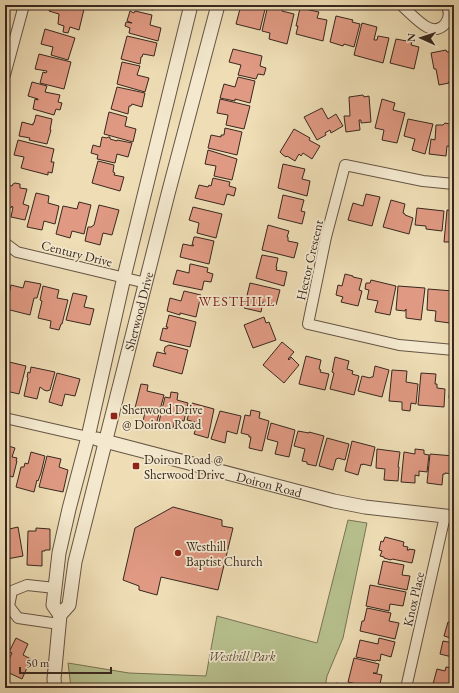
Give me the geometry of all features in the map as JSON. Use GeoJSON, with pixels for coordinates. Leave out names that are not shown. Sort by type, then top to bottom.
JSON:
{"type":"FeatureCollection","features":[{"type":"Feature","properties":{"kind":"street"},"geometry":{"type":"LineString","coordinates":[[5,75],[24,5]]}},
{"type":"Feature","properties":{"kind":"street","name":"Sherwood Drive"},"geometry":{"type":"LineString","coordinates":[[60,620],[53,604],[59,553],[88,437],[124,277],[191,5]]}},
{"type":"Feature","properties":{"kind":"street","name":"Sherwood Drive"},"geometry":{"type":"LineString","coordinates":[[55,688],[54,679],[60,620],[69,605],[75,562],[105,441],[218,5]]}},
{"type":"Feature","properties":{"kind":"street"},"geometry":{"type":"LineString","coordinates":[[401,5],[432,29],[438,29],[446,23],[449,14],[446,5]]}},
{"type":"Feature","properties":{"kind":"street","name":"Hector Crescent"},"geometry":{"type":"LineString","coordinates":[[454,184],[423,181],[344,165],[326,237],[308,324],[399,345],[454,350]]}},
{"type":"Feature","properties":{"kind":"street","name":"Century Drive"},"geometry":{"type":"LineString","coordinates":[[5,243],[17,252],[146,283]]}},
{"type":"Feature","properties":{"kind":"street"},"geometry":{"type":"LineString","coordinates":[[5,418],[88,437]]}},
{"type":"Feature","properties":{"kind":"street","name":"Doiron Road"},"geometry":{"type":"LineString","coordinates":[[88,437],[334,501],[365,507],[449,517]]}},
{"type":"Feature","properties":{"kind":"street","name":"Knox Place"},"geometry":{"type":"LineString","coordinates":[[406,688],[449,517]]}},
{"type":"Feature","properties":{"kind":"street"},"geometry":{"type":"LineString","coordinates":[[55,588],[27,585],[12,591],[9,606],[18,618],[60,620]]}},
{"type":"Feature","properties":{"kind":"green space","name":"Westhill Park"},"geometry":{"type":"Polygon","coordinates":[[[348,520],[367,523],[343,638],[327,676],[325,688],[71,688],[68,663],[129,673],[206,676],[217,616],[317,643],[348,520]]]}},
{"type":"Feature","properties":{"kind":"building"},"geometry":{"type":"Polygon","coordinates":[[[51,5],[85,5],[79,30],[70,27],[68,33],[63,32],[64,26],[58,24],[59,14],[49,11],[51,5]]]}},
{"type":"Feature","properties":{"kind":"building"},"geometry":{"type":"Polygon","coordinates":[[[134,5],[154,5],[153,10],[134,5]]]}},
{"type":"Feature","properties":{"kind":"building"},"geometry":{"type":"Polygon","coordinates":[[[241,5],[251,8],[252,5],[266,5],[260,30],[236,24],[241,5]]]}},
{"type":"Feature","properties":{"kind":"building"},"geometry":{"type":"Polygon","coordinates":[[[268,5],[284,5],[282,11],[294,14],[287,44],[269,39],[270,33],[262,31],[268,5]]]}},
{"type":"Feature","properties":{"kind":"building"},"geometry":{"type":"Polygon","coordinates":[[[300,8],[319,12],[317,18],[327,20],[323,41],[296,34],[298,26],[296,26],[300,8]]]}},
{"type":"Feature","properties":{"kind":"building"},"geometry":{"type":"Polygon","coordinates":[[[130,11],[134,13],[135,11],[152,15],[150,25],[161,28],[158,41],[129,33],[130,28],[125,26],[126,22],[132,23],[127,21],[130,11]]]}},
{"type":"Feature","properties":{"kind":"building"},"geometry":{"type":"Polygon","coordinates":[[[336,16],[353,20],[352,22],[360,24],[354,47],[344,44],[343,46],[330,42],[336,16]]]}},
{"type":"Feature","properties":{"kind":"building"},"geometry":{"type":"Polygon","coordinates":[[[362,23],[377,27],[374,40],[377,40],[378,36],[389,38],[383,63],[354,55],[362,23]]]}},
{"type":"Feature","properties":{"kind":"building"},"geometry":{"type":"Polygon","coordinates":[[[45,29],[75,38],[68,60],[51,55],[53,47],[41,44],[45,29]]]}},
{"type":"Feature","properties":{"kind":"building"},"geometry":{"type":"Polygon","coordinates":[[[127,36],[157,43],[154,56],[143,54],[140,64],[121,59],[127,36]]]}},
{"type":"Feature","properties":{"kind":"building"},"geometry":{"type":"Polygon","coordinates":[[[396,39],[412,42],[411,45],[419,47],[414,69],[390,63],[396,39]]]}},
{"type":"Feature","properties":{"kind":"building"},"geometry":{"type":"Polygon","coordinates":[[[233,49],[262,56],[260,66],[266,68],[264,75],[258,74],[256,79],[238,75],[241,65],[229,62],[233,49]]]}},
{"type":"Feature","properties":{"kind":"building"},"geometry":{"type":"Polygon","coordinates":[[[446,50],[447,52],[451,53],[452,58],[454,58],[454,80],[449,81],[449,83],[439,85],[431,53],[446,50]]]}},
{"type":"Feature","properties":{"kind":"building"},"geometry":{"type":"Polygon","coordinates":[[[39,54],[71,62],[64,89],[40,83],[43,72],[46,73],[47,71],[35,69],[39,54]]]}},
{"type":"Feature","properties":{"kind":"building"},"geometry":{"type":"Polygon","coordinates":[[[122,62],[140,66],[137,75],[149,78],[145,92],[117,84],[122,62]]]}},
{"type":"Feature","properties":{"kind":"building"},"geometry":{"type":"Polygon","coordinates":[[[238,77],[255,81],[250,103],[235,99],[235,101],[220,98],[224,84],[235,87],[238,77]]]}},
{"type":"Feature","properties":{"kind":"building"},"geometry":{"type":"Polygon","coordinates":[[[32,82],[47,86],[45,92],[60,95],[58,102],[62,103],[60,110],[56,109],[54,115],[33,109],[35,99],[38,99],[28,96],[32,82]]]}},
{"type":"Feature","properties":{"kind":"building"},"geometry":{"type":"Polygon","coordinates":[[[117,87],[145,93],[142,107],[132,104],[129,106],[128,114],[111,109],[117,87]]]}},
{"type":"Feature","properties":{"kind":"building"},"geometry":{"type":"Polygon","coordinates":[[[363,95],[364,97],[369,96],[371,122],[361,123],[361,120],[359,120],[360,130],[346,132],[344,116],[350,116],[349,97],[363,95]]]}},
{"type":"Feature","properties":{"kind":"building"},"geometry":{"type":"Polygon","coordinates":[[[220,99],[250,106],[244,129],[226,125],[228,115],[217,113],[220,99]]]}},
{"type":"Feature","properties":{"kind":"building"},"geometry":{"type":"Polygon","coordinates":[[[382,99],[395,103],[393,110],[405,113],[397,143],[382,140],[384,130],[375,128],[382,99]]]}},
{"type":"Feature","properties":{"kind":"building"},"geometry":{"type":"Polygon","coordinates":[[[322,108],[328,119],[336,114],[343,126],[331,133],[330,130],[325,133],[326,135],[317,140],[304,117],[322,108]]]}},
{"type":"Feature","properties":{"kind":"building"},"geometry":{"type":"Polygon","coordinates":[[[109,112],[127,117],[125,126],[136,129],[133,142],[104,134],[109,112]]]}},
{"type":"Feature","properties":{"kind":"building"},"geometry":{"type":"Polygon","coordinates":[[[36,115],[52,119],[47,144],[19,136],[22,122],[33,125],[36,115]]]}},
{"type":"Feature","properties":{"kind":"building"},"geometry":{"type":"Polygon","coordinates":[[[408,119],[433,124],[425,154],[412,150],[415,139],[404,136],[408,119]]]}},
{"type":"Feature","properties":{"kind":"building"},"geometry":{"type":"Polygon","coordinates":[[[445,123],[454,126],[454,147],[447,146],[446,156],[429,154],[431,139],[435,140],[436,125],[443,125],[445,123]]]}},
{"type":"Feature","properties":{"kind":"building"},"geometry":{"type":"Polygon","coordinates":[[[225,128],[242,132],[237,155],[208,148],[211,135],[221,137],[221,135],[224,135],[225,128]]]}},
{"type":"Feature","properties":{"kind":"building"},"geometry":{"type":"Polygon","coordinates":[[[294,129],[310,138],[309,140],[320,146],[312,159],[303,153],[301,156],[299,154],[295,161],[287,156],[286,157],[280,152],[294,129]]]}},
{"type":"Feature","properties":{"kind":"building"},"geometry":{"type":"Polygon","coordinates":[[[102,137],[110,137],[110,139],[117,141],[132,143],[128,157],[117,154],[115,163],[97,159],[98,155],[91,153],[93,145],[100,147],[102,137]]]}},
{"type":"Feature","properties":{"kind":"building"},"geometry":{"type":"Polygon","coordinates":[[[18,140],[54,149],[51,162],[54,162],[52,173],[48,172],[48,175],[21,168],[24,157],[14,155],[18,140]]]}},
{"type":"Feature","properties":{"kind":"building"},"geometry":{"type":"Polygon","coordinates":[[[208,150],[237,159],[232,180],[214,176],[216,166],[205,164],[208,150]]]}},
{"type":"Feature","properties":{"kind":"building"},"geometry":{"type":"Polygon","coordinates":[[[98,161],[114,165],[114,175],[124,177],[120,191],[92,183],[98,161]]]}},
{"type":"Feature","properties":{"kind":"building"},"geometry":{"type":"Polygon","coordinates":[[[283,164],[305,169],[302,179],[310,181],[307,196],[278,188],[283,164]]]}},
{"type":"Feature","properties":{"kind":"building"},"geometry":{"type":"Polygon","coordinates":[[[213,178],[230,182],[229,186],[236,188],[234,196],[227,194],[224,205],[195,198],[199,185],[208,187],[209,185],[211,186],[213,178]]]}},
{"type":"Feature","properties":{"kind":"building"},"geometry":{"type":"Polygon","coordinates":[[[15,183],[20,184],[20,188],[27,189],[23,204],[29,206],[25,220],[11,217],[13,207],[5,207],[7,185],[12,186],[15,183]]]}},
{"type":"Feature","properties":{"kind":"building"},"geometry":{"type":"Polygon","coordinates":[[[36,193],[49,196],[48,203],[59,206],[55,224],[44,221],[42,230],[27,227],[36,193]]]}},
{"type":"Feature","properties":{"kind":"building"},"geometry":{"type":"Polygon","coordinates":[[[366,194],[380,197],[372,226],[348,220],[353,203],[363,206],[366,194]]]}},
{"type":"Feature","properties":{"kind":"building"},"geometry":{"type":"Polygon","coordinates":[[[283,195],[304,200],[301,211],[305,212],[302,224],[278,218],[283,195]]]}},
{"type":"Feature","properties":{"kind":"building"},"geometry":{"type":"Polygon","coordinates":[[[391,200],[405,204],[403,213],[413,218],[409,234],[383,227],[391,200]]]}},
{"type":"Feature","properties":{"kind":"building"},"geometry":{"type":"Polygon","coordinates":[[[79,202],[91,205],[84,234],[72,231],[70,238],[56,234],[63,206],[77,209],[79,202]]]}},
{"type":"Feature","properties":{"kind":"building"},"geometry":{"type":"Polygon","coordinates":[[[99,205],[119,210],[112,235],[103,233],[100,245],[85,241],[88,227],[94,225],[99,205]]]}},
{"type":"Feature","properties":{"kind":"building"},"geometry":{"type":"Polygon","coordinates":[[[193,207],[222,214],[216,238],[197,233],[199,223],[189,220],[193,207]]]}},
{"type":"Feature","properties":{"kind":"building"},"geometry":{"type":"Polygon","coordinates":[[[417,208],[444,211],[442,231],[426,229],[426,226],[415,225],[417,208]]]}},
{"type":"Feature","properties":{"kind":"building"},"geometry":{"type":"Polygon","coordinates":[[[447,210],[454,210],[454,242],[444,242],[447,210]]]}},
{"type":"Feature","properties":{"kind":"building"},"geometry":{"type":"Polygon","coordinates":[[[268,225],[289,231],[287,237],[288,241],[298,243],[294,258],[262,250],[268,225]]]}},
{"type":"Feature","properties":{"kind":"building"},"geometry":{"type":"Polygon","coordinates":[[[194,237],[214,241],[209,264],[180,257],[183,244],[193,246],[194,237]]]}},
{"type":"Feature","properties":{"kind":"building"},"geometry":{"type":"Polygon","coordinates":[[[262,255],[278,258],[276,270],[287,272],[284,286],[256,278],[262,255]]]}},
{"type":"Feature","properties":{"kind":"building"},"geometry":{"type":"Polygon","coordinates":[[[190,264],[208,268],[207,272],[213,274],[211,282],[204,281],[202,290],[173,284],[177,270],[189,273],[190,264]]]}},
{"type":"Feature","properties":{"kind":"building"},"geometry":{"type":"Polygon","coordinates":[[[345,274],[362,279],[359,290],[362,291],[358,306],[341,302],[343,297],[336,295],[338,285],[342,286],[345,274]]]}},
{"type":"Feature","properties":{"kind":"building"},"geometry":{"type":"Polygon","coordinates":[[[371,280],[396,286],[390,315],[375,312],[378,301],[367,299],[369,290],[365,289],[366,283],[370,283],[371,280]]]}},
{"type":"Feature","properties":{"kind":"building"},"geometry":{"type":"Polygon","coordinates":[[[25,281],[41,284],[37,298],[34,298],[30,315],[6,309],[11,285],[23,288],[25,281]]]}},
{"type":"Feature","properties":{"kind":"building"},"geometry":{"type":"Polygon","coordinates":[[[250,283],[280,290],[276,305],[263,302],[261,312],[244,308],[250,283]]]}},
{"type":"Feature","properties":{"kind":"building"},"geometry":{"type":"Polygon","coordinates":[[[43,286],[59,290],[57,298],[68,300],[59,330],[50,328],[51,321],[38,318],[42,301],[40,300],[43,286]]]}},
{"type":"Feature","properties":{"kind":"building"},"geometry":{"type":"Polygon","coordinates":[[[398,286],[425,288],[421,320],[406,318],[406,309],[405,311],[396,310],[398,286]]]}},
{"type":"Feature","properties":{"kind":"building"},"geometry":{"type":"Polygon","coordinates":[[[428,289],[453,291],[450,323],[435,321],[436,311],[427,310],[428,289]]]}},
{"type":"Feature","properties":{"kind":"building"},"geometry":{"type":"Polygon","coordinates":[[[184,291],[201,295],[196,317],[180,313],[180,315],[167,311],[170,298],[181,301],[184,291]]]}},
{"type":"Feature","properties":{"kind":"building"},"geometry":{"type":"Polygon","coordinates":[[[73,293],[87,296],[84,307],[94,309],[90,325],[66,320],[73,293]]]}},
{"type":"Feature","properties":{"kind":"building"},"geometry":{"type":"Polygon","coordinates":[[[169,315],[196,322],[190,347],[160,340],[163,328],[167,329],[168,327],[166,327],[169,315]]]}},
{"type":"Feature","properties":{"kind":"building"},"geometry":{"type":"Polygon","coordinates":[[[264,317],[266,323],[269,322],[276,340],[253,348],[244,325],[264,317]]]}},
{"type":"Feature","properties":{"kind":"building"},"geometry":{"type":"Polygon","coordinates":[[[282,342],[294,352],[288,359],[289,360],[291,357],[299,365],[284,383],[263,365],[282,342]]]}},
{"type":"Feature","properties":{"kind":"building"},"geometry":{"type":"Polygon","coordinates":[[[169,345],[188,350],[182,374],[153,366],[157,352],[166,354],[164,351],[165,347],[169,345]]]}},
{"type":"Feature","properties":{"kind":"building"},"geometry":{"type":"Polygon","coordinates":[[[306,356],[321,360],[319,369],[321,370],[320,372],[329,374],[325,390],[299,384],[306,356]]]}},
{"type":"Feature","properties":{"kind":"building"},"geometry":{"type":"Polygon","coordinates":[[[335,357],[349,361],[347,369],[353,371],[352,374],[359,376],[354,395],[330,389],[334,373],[332,372],[335,357]]]}},
{"type":"Feature","properties":{"kind":"building"},"geometry":{"type":"Polygon","coordinates":[[[5,361],[26,366],[19,394],[6,391],[8,380],[5,380],[5,361]]]}},
{"type":"Feature","properties":{"kind":"building"},"geometry":{"type":"Polygon","coordinates":[[[375,366],[389,370],[382,397],[358,391],[362,376],[370,378],[373,377],[375,366]]]}},
{"type":"Feature","properties":{"kind":"building"},"geometry":{"type":"Polygon","coordinates":[[[31,367],[55,372],[50,390],[47,391],[40,387],[37,399],[24,396],[28,372],[30,373],[31,367]]]}},
{"type":"Feature","properties":{"kind":"building"},"geometry":{"type":"Polygon","coordinates":[[[392,370],[407,371],[406,382],[418,384],[416,404],[411,403],[410,411],[402,410],[402,402],[389,401],[392,370]]]}},
{"type":"Feature","properties":{"kind":"building"},"geometry":{"type":"Polygon","coordinates":[[[57,373],[80,379],[75,396],[65,394],[62,406],[49,402],[57,373]]]}},
{"type":"Feature","properties":{"kind":"building"},"geometry":{"type":"Polygon","coordinates":[[[421,373],[436,374],[435,384],[437,384],[437,388],[445,389],[444,407],[418,405],[421,373]]]}},
{"type":"Feature","properties":{"kind":"building"},"geometry":{"type":"Polygon","coordinates":[[[451,378],[454,378],[454,399],[449,398],[451,378]]]}},
{"type":"Feature","properties":{"kind":"building"},"geometry":{"type":"Polygon","coordinates":[[[141,384],[148,385],[147,391],[164,395],[156,425],[143,422],[145,411],[135,408],[141,384]]]}},
{"type":"Feature","properties":{"kind":"building"},"geometry":{"type":"Polygon","coordinates":[[[171,392],[178,393],[177,400],[188,403],[184,421],[175,419],[173,429],[158,426],[165,397],[170,398],[171,392]]]}},
{"type":"Feature","properties":{"kind":"building"},"geometry":{"type":"Polygon","coordinates":[[[192,403],[214,409],[208,438],[194,434],[197,425],[194,424],[195,422],[187,420],[192,403]]]}},
{"type":"Feature","properties":{"kind":"building"},"geometry":{"type":"Polygon","coordinates":[[[251,410],[260,412],[259,418],[269,421],[262,451],[249,448],[251,437],[241,433],[245,415],[250,416],[251,410]]]}},
{"type":"Feature","properties":{"kind":"building"},"geometry":{"type":"Polygon","coordinates":[[[220,411],[241,416],[237,434],[227,431],[225,443],[211,439],[220,411]]]}},
{"type":"Feature","properties":{"kind":"building"},"geometry":{"type":"Polygon","coordinates":[[[271,423],[295,430],[289,457],[275,454],[278,442],[267,439],[271,423]]]}},
{"type":"Feature","properties":{"kind":"building"},"geometry":{"type":"Polygon","coordinates":[[[298,431],[324,436],[316,466],[302,461],[305,449],[294,446],[298,431]]]}},
{"type":"Feature","properties":{"kind":"building"},"geometry":{"type":"Polygon","coordinates":[[[327,438],[349,444],[345,460],[338,458],[336,459],[333,470],[319,466],[327,438]]]}},
{"type":"Feature","properties":{"kind":"building"},"geometry":{"type":"Polygon","coordinates":[[[352,441],[375,447],[371,466],[361,464],[358,475],[345,471],[352,441]]]}},
{"type":"Feature","properties":{"kind":"building"},"geometry":{"type":"Polygon","coordinates":[[[5,445],[15,448],[12,457],[17,458],[17,461],[13,477],[5,475],[5,445]]]}},
{"type":"Feature","properties":{"kind":"building"},"geometry":{"type":"Polygon","coordinates":[[[377,449],[400,452],[398,481],[384,480],[385,469],[376,468],[377,449]]]}},
{"type":"Feature","properties":{"kind":"building"},"geometry":{"type":"Polygon","coordinates":[[[415,449],[424,450],[424,454],[429,455],[427,472],[419,471],[419,476],[415,475],[415,483],[401,482],[404,452],[415,454],[415,449]]]}},
{"type":"Feature","properties":{"kind":"building"},"geometry":{"type":"Polygon","coordinates":[[[31,452],[45,456],[34,492],[16,487],[21,467],[24,467],[25,463],[28,464],[31,452]]]}},
{"type":"Feature","properties":{"kind":"building"},"geometry":{"type":"Polygon","coordinates":[[[430,454],[454,456],[453,474],[443,474],[442,485],[427,483],[430,454]]]}},
{"type":"Feature","properties":{"kind":"building"},"geometry":{"type":"Polygon","coordinates":[[[47,456],[61,459],[59,467],[68,470],[63,492],[39,487],[47,456]]]}},
{"type":"Feature","properties":{"kind":"building","name":"Westhill Baptist Church"},"geometry":{"type":"Polygon","coordinates":[[[173,507],[222,520],[222,526],[233,528],[218,590],[161,577],[157,595],[139,590],[139,586],[123,580],[135,528],[173,507]]]}},
{"type":"Feature","properties":{"kind":"building"},"geometry":{"type":"Polygon","coordinates":[[[18,527],[23,556],[7,559],[6,552],[5,553],[5,530],[18,527]]]}},
{"type":"Feature","properties":{"kind":"building"},"geometry":{"type":"Polygon","coordinates":[[[36,528],[50,529],[50,550],[42,551],[42,566],[27,565],[28,531],[36,531],[36,528]]]}},
{"type":"Feature","properties":{"kind":"building"},"geometry":{"type":"Polygon","coordinates":[[[385,537],[404,542],[403,546],[408,547],[407,550],[415,550],[412,563],[391,560],[380,556],[382,551],[379,550],[381,541],[383,542],[385,537]]]}},
{"type":"Feature","properties":{"kind":"building"},"geometry":{"type":"Polygon","coordinates":[[[383,561],[404,565],[402,575],[410,576],[407,590],[378,584],[383,561]]]}},
{"type":"Feature","properties":{"kind":"building"},"geometry":{"type":"Polygon","coordinates":[[[370,585],[406,592],[403,606],[390,604],[389,611],[366,606],[370,585]]]}},
{"type":"Feature","properties":{"kind":"building"},"geometry":{"type":"Polygon","coordinates":[[[367,608],[391,613],[389,621],[399,623],[395,639],[360,631],[367,608]]]}},
{"type":"Feature","properties":{"kind":"building"},"geometry":{"type":"Polygon","coordinates":[[[448,622],[454,624],[454,639],[444,636],[448,622]]]}},
{"type":"Feature","properties":{"kind":"building"},"geometry":{"type":"Polygon","coordinates":[[[16,638],[28,644],[23,655],[31,659],[22,679],[5,671],[5,667],[12,653],[9,652],[16,638]]]}},
{"type":"Feature","properties":{"kind":"building"},"geometry":{"type":"Polygon","coordinates":[[[379,638],[395,642],[391,657],[381,654],[380,661],[376,661],[356,657],[360,640],[378,644],[379,638]]]}},
{"type":"Feature","properties":{"kind":"building"},"geometry":{"type":"Polygon","coordinates":[[[443,641],[454,643],[454,664],[451,663],[452,657],[440,654],[443,641]]]}},
{"type":"Feature","properties":{"kind":"building"},"geometry":{"type":"Polygon","coordinates":[[[354,658],[379,664],[377,673],[373,673],[382,675],[379,688],[348,682],[354,658]]]}},
{"type":"Feature","properties":{"kind":"building"},"geometry":{"type":"Polygon","coordinates":[[[446,667],[454,670],[454,688],[445,688],[433,684],[437,669],[445,671],[446,667]]]}},
{"type":"Feature","properties":{"kind":"building"},"geometry":{"type":"Polygon","coordinates":[[[336,683],[347,686],[348,684],[366,688],[334,688],[336,683]]]}},
{"type":"Feature","properties":{"kind":"place","name":"Sherwood Drive @ Doiron Road"},"geometry":{"type":"Point","coordinates":[114,416]}},
{"type":"Feature","properties":{"kind":"place","name":"Doiron Road @ Sherwood Drive"},"geometry":{"type":"Point","coordinates":[136,466]}},
{"type":"Feature","properties":{"kind":"place","name":"Westhill Baptist Church"},"geometry":{"type":"Point","coordinates":[178,553]}},
{"type":"Feature","properties":{"kind":"district","name":"WESTHILL"},"geometry":{"type":"Point","coordinates":[237,301]}}]}
